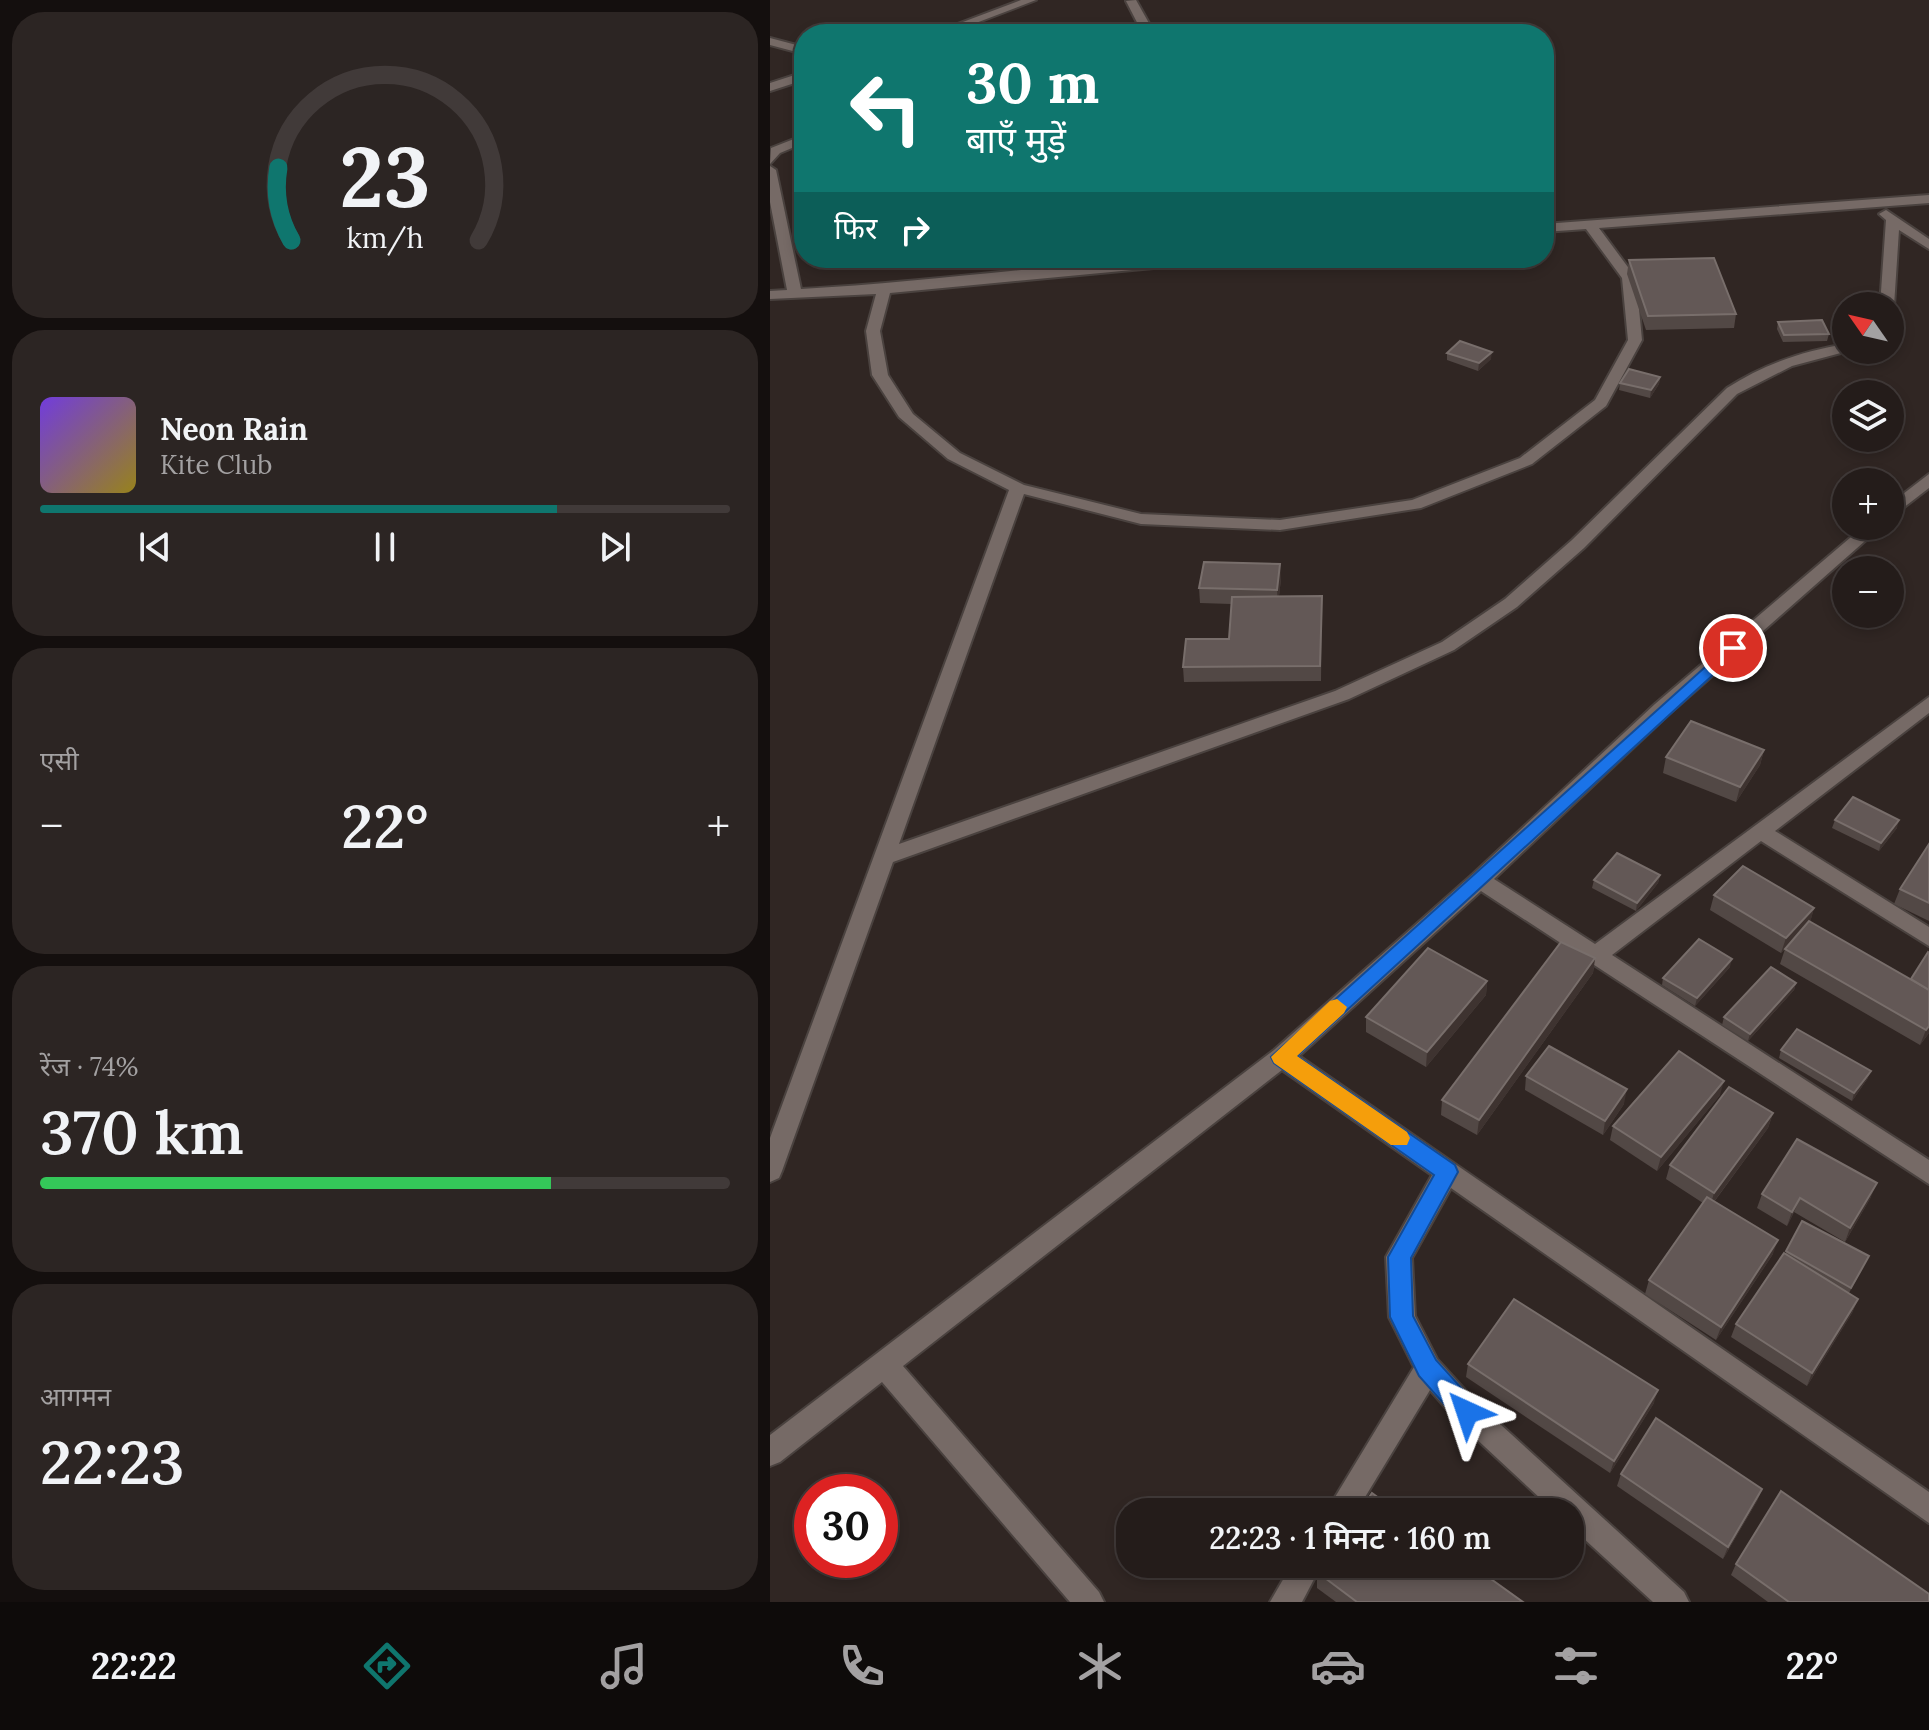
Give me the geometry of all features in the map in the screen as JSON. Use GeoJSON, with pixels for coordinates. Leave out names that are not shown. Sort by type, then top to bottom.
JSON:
{"type":"FeatureCollection","features":[{"type":"Feature","properties":{"kind":"street"},"geometry":{"type":"LineString","coordinates":[[965,24],[1031,0]]}},
{"type":"Feature","properties":{"kind":"street"},"geometry":{"type":"LineString","coordinates":[[1131,1],[1144,24]]}},
{"type":"Feature","properties":{"kind":"street"},"geometry":{"type":"LineString","coordinates":[[770,41],[794,48]]}},
{"type":"Feature","properties":{"kind":"street"},"geometry":{"type":"LineString","coordinates":[[770,87],[794,79]]}},
{"type":"Feature","properties":{"kind":"street"},"geometry":{"type":"LineString","coordinates":[[770,160],[775,151],[794,143]]}},
{"type":"Feature","properties":{"kind":"street"},"geometry":{"type":"LineString","coordinates":[[770,170],[795,293]]}},
{"type":"Feature","properties":{"kind":"street"},"geometry":{"type":"LineString","coordinates":[[1554,227],[1929,199]]}},
{"type":"Feature","properties":{"kind":"street"},"geometry":{"type":"LineString","coordinates":[[1870,202],[1929,245]]}},
{"type":"Feature","properties":{"kind":"street"},"geometry":{"type":"LineString","coordinates":[[1888,292],[1893,219]]}},
{"type":"Feature","properties":{"kind":"street"},"geometry":{"type":"LineString","coordinates":[[884,289],[873,331],[880,375],[907,417],[954,456],[1018,488],[1141,519],[1280,525],[1415,504],[1526,461],[1601,403],[1635,340],[1629,278],[1589,224]]}},
{"type":"Feature","properties":{"kind":"street"},"geometry":{"type":"LineString","coordinates":[[770,295],[884,289],[1110,268]]}},
{"type":"Feature","properties":{"kind":"street"},"geometry":{"type":"LineString","coordinates":[[884,857],[1342,695],[1448,646],[1511,603],[1578,544],[1732,391],[1762,371],[1806,355],[1832,350]]}},
{"type":"Feature","properties":{"kind":"street"},"geometry":{"type":"LineString","coordinates":[[1904,501],[1929,479]]}},
{"type":"Feature","properties":{"kind":"street"},"geometry":{"type":"LineString","coordinates":[[770,1171],[1018,488]]}},
{"type":"Feature","properties":{"kind":"street"},"geometry":{"type":"LineString","coordinates":[[770,1452],[1282,1057],[1480,880],[1662,709],[1858,540]]}},
{"type":"Feature","properties":{"kind":"street"},"geometry":{"type":"LineString","coordinates":[[1597,955],[1929,703]]}},
{"type":"Feature","properties":{"kind":"street"},"geometry":{"type":"LineString","coordinates":[[1760,831],[1929,938]]}},
{"type":"Feature","properties":{"kind":"street"},"geometry":{"type":"LineString","coordinates":[[1480,880],[1929,1173]]}},
{"type":"Feature","properties":{"kind":"street"},"geometry":{"type":"LineString","coordinates":[[1282,1057],[1929,1509]]}},
{"type":"Feature","properties":{"kind":"street"},"geometry":{"type":"LineString","coordinates":[[1447,1172],[1399,1257],[1402,1317],[1428,1368],[1467,1412],[1666,1599]]}},
{"type":"Feature","properties":{"kind":"street"},"geometry":{"type":"LineString","coordinates":[[885,1365],[1089,1602]]}},
{"type":"Feature","properties":{"kind":"street"},"geometry":{"type":"LineString","coordinates":[[1349,1498],[1428,1368]]}},
{"type":"Feature","properties":{"kind":"street"},"geometry":{"type":"LineString","coordinates":[[1285,1602],[1300,1578]]}},
{"type":"Feature","properties":{"kind":"building"},"geometry":{"type":"Polygon","coordinates":[[[1714,258],[1736,314],[1648,316],[1629,260],[1714,258]]]}},
{"type":"Feature","properties":{"kind":"building"},"geometry":{"type":"Polygon","coordinates":[[[1822,320],[1829,334],[1784,335],[1778,322],[1822,320]]]}},
{"type":"Feature","properties":{"kind":"building"},"geometry":{"type":"Polygon","coordinates":[[[1460,341],[1492,352],[1479,363],[1447,353],[1460,341]]]}},
{"type":"Feature","properties":{"kind":"building"},"geometry":{"type":"Polygon","coordinates":[[[1629,369],[1660,377],[1651,390],[1620,383],[1629,369]]]}},
{"type":"Feature","properties":{"kind":"building"},"geometry":{"type":"Polygon","coordinates":[[[1204,562],[1280,564],[1277,590],[1199,588],[1204,562]]]}},
{"type":"Feature","properties":{"kind":"building"},"geometry":{"type":"Polygon","coordinates":[[[1322,596],[1320,666],[1183,667],[1186,639],[1229,639],[1232,597],[1322,596]]]}},
{"type":"Feature","properties":{"kind":"building"},"geometry":{"type":"Polygon","coordinates":[[[1691,721],[1764,750],[1740,787],[1666,757],[1691,721]]]}},
{"type":"Feature","properties":{"kind":"building"},"geometry":{"type":"Polygon","coordinates":[[[1853,797],[1899,820],[1881,843],[1835,820],[1853,797]]]}},
{"type":"Feature","properties":{"kind":"building"},"geometry":{"type":"Polygon","coordinates":[[[1929,844],[1929,903],[1900,889],[1929,844]]]}},
{"type":"Feature","properties":{"kind":"building"},"geometry":{"type":"Polygon","coordinates":[[[1617,853],[1660,875],[1637,903],[1594,880],[1617,853]]]}},
{"type":"Feature","properties":{"kind":"building"},"geometry":{"type":"Polygon","coordinates":[[[1743,866],[1814,908],[1786,938],[1714,895],[1743,866]]]}},
{"type":"Feature","properties":{"kind":"building"},"geometry":{"type":"Polygon","coordinates":[[[1809,921],[1929,990],[1929,1026],[1926,1030],[1785,949],[1809,921]]]}},
{"type":"Feature","properties":{"kind":"building"},"geometry":{"type":"Polygon","coordinates":[[[1699,939],[1732,959],[1697,998],[1663,978],[1699,939]]]}},
{"type":"Feature","properties":{"kind":"building"},"geometry":{"type":"Polygon","coordinates":[[[1561,942],[1595,958],[1479,1120],[1442,1100],[1561,942]]]}},
{"type":"Feature","properties":{"kind":"building"},"geometry":{"type":"Polygon","coordinates":[[[1428,948],[1487,981],[1427,1052],[1366,1017],[1428,948]]]}},
{"type":"Feature","properties":{"kind":"building"},"geometry":{"type":"Polygon","coordinates":[[[1929,953],[1929,990],[1911,979],[1929,953]]]}},
{"type":"Feature","properties":{"kind":"building"},"geometry":{"type":"Polygon","coordinates":[[[1771,967],[1796,983],[1750,1034],[1724,1017],[1771,967]]]}},
{"type":"Feature","properties":{"kind":"building"},"geometry":{"type":"Polygon","coordinates":[[[1797,1029],[1871,1071],[1854,1093],[1781,1050],[1797,1029]]]}},
{"type":"Feature","properties":{"kind":"building"},"geometry":{"type":"Polygon","coordinates":[[[1549,1046],[1627,1089],[1605,1121],[1526,1076],[1549,1046]]]}},
{"type":"Feature","properties":{"kind":"building"},"geometry":{"type":"Polygon","coordinates":[[[1679,1051],[1724,1081],[1661,1157],[1613,1126],[1679,1051]]]}},
{"type":"Feature","properties":{"kind":"building"},"geometry":{"type":"Polygon","coordinates":[[[1729,1087],[1773,1113],[1714,1193],[1670,1165],[1729,1087]]]}},
{"type":"Feature","properties":{"kind":"building"},"geometry":{"type":"Polygon","coordinates":[[[1797,1139],[1877,1183],[1850,1228],[1800,1198],[1792,1212],[1762,1194],[1797,1139]]]}},
{"type":"Feature","properties":{"kind":"building"},"geometry":{"type":"Polygon","coordinates":[[[1707,1197],[1778,1240],[1721,1327],[1649,1280],[1707,1197]]]}},
{"type":"Feature","properties":{"kind":"building"},"geometry":{"type":"Polygon","coordinates":[[[1802,1221],[1869,1256],[1851,1288],[1786,1251],[1802,1221]]]}},
{"type":"Feature","properties":{"kind":"building"},"geometry":{"type":"Polygon","coordinates":[[[1784,1253],[1858,1299],[1812,1373],[1736,1324],[1784,1253]]]}},
{"type":"Feature","properties":{"kind":"building"},"geometry":{"type":"Polygon","coordinates":[[[1514,1299],[1658,1390],[1614,1461],[1468,1364],[1514,1299]]]}},
{"type":"Feature","properties":{"kind":"building"},"geometry":{"type":"Polygon","coordinates":[[[1656,1418],[1762,1489],[1728,1547],[1621,1474],[1656,1418]]]}},
{"type":"Feature","properties":{"kind":"building"},"geometry":{"type":"Polygon","coordinates":[[[1781,1491],[1929,1594],[1929,1602],[1789,1602],[1736,1564],[1781,1491]]]}},
{"type":"Feature","properties":{"kind":"building"},"geometry":{"type":"Polygon","coordinates":[[[1325,1578],[1490,1578],[1523,1602],[1357,1602],[1325,1578]]]}},
{"type":"Feature","properties":{"kind":"slow traffic"},"geometry":{"type":"LineString","coordinates":[[1337,1007],[1282,1057],[1399,1138]]}},
{"type":"Feature","properties":{"kind":"route"},"geometry":{"type":"LineString","coordinates":[[1467,1412],[1428,1368],[1402,1317],[1399,1257],[1447,1172],[1282,1057],[1480,880],[1662,709],[1733,648]]}}]}
